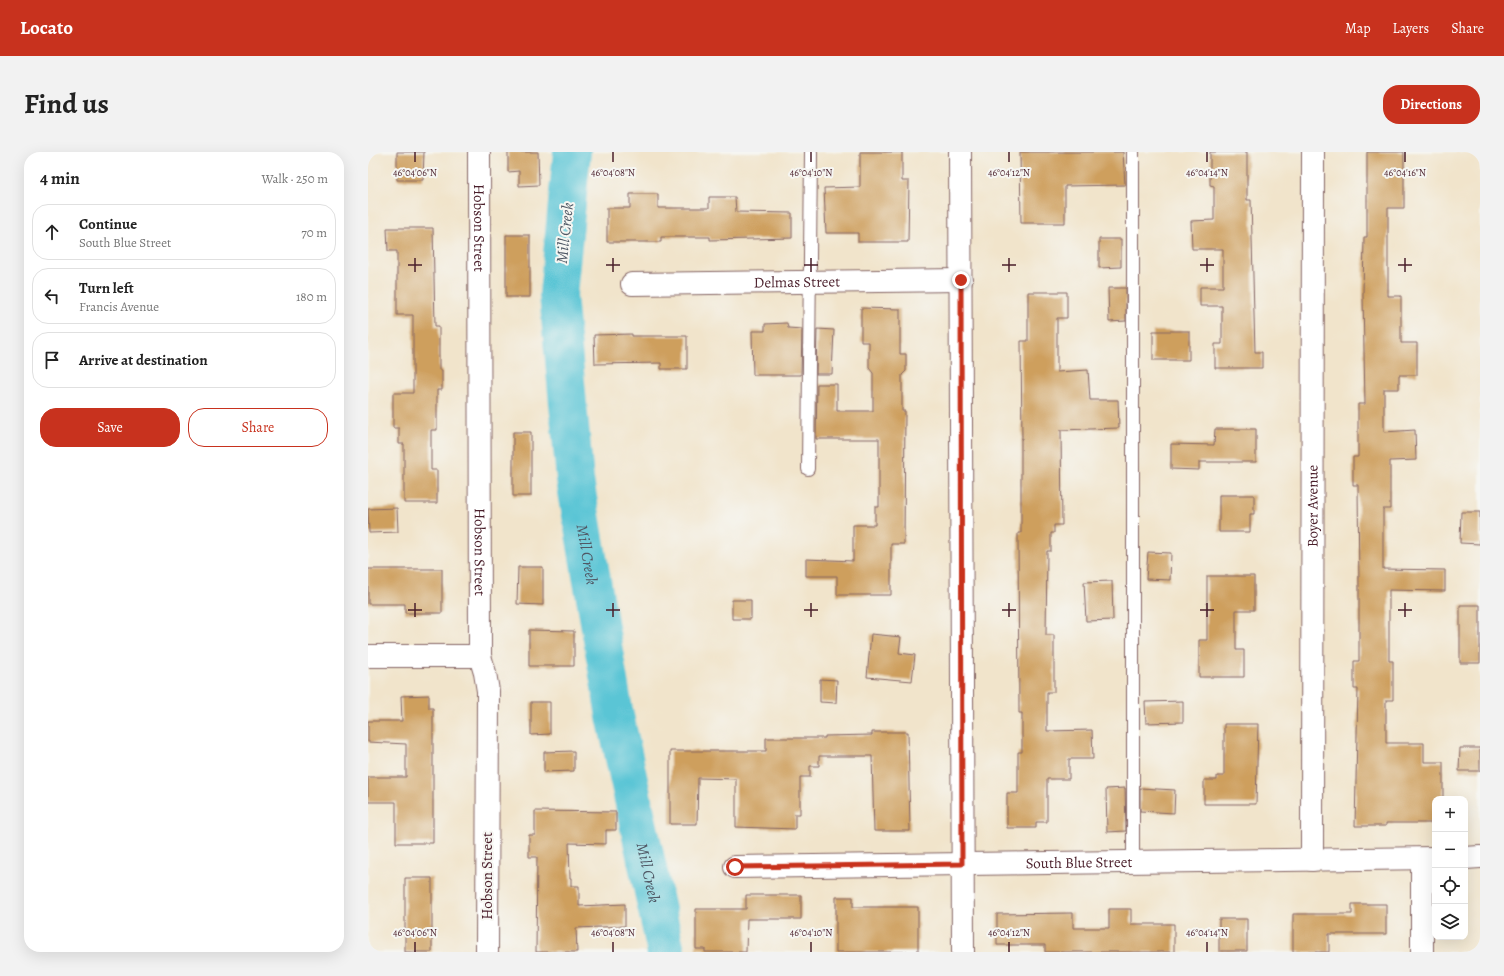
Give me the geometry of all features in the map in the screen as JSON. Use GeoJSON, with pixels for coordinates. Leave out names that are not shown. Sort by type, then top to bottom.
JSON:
{"type":"FeatureCollection","features":[{"type":"Feature","properties":{"kind":"street","name":"Hobson Street"},"geometry":{"type":"LineString","coordinates":[[479,152],[480,656],[486,673],[488,691],[487,952]]}},
{"type":"Feature","properties":{"kind":"street"},"geometry":{"type":"LineString","coordinates":[[960,152],[962,952]]}},
{"type":"Feature","properties":{"kind":"street","name":"Boyer Avenue"},"geometry":{"type":"LineString","coordinates":[[1312,860],[1313,152]]}},
{"type":"Feature","properties":{"kind":"street","name":"Delmas Street"},"geometry":{"type":"LineString","coordinates":[[632,284],[961,280]]}},
{"type":"Feature","properties":{"kind":"street"},"geometry":{"type":"LineString","coordinates":[[368,656],[480,656]]}},
{"type":"Feature","properties":{"kind":"street"},"geometry":{"type":"LineString","coordinates":[[1468,858],[1480,857]]}},
{"type":"Feature","properties":{"kind":"street"},"geometry":{"type":"LineString","coordinates":[[1422,952],[1428,859]]}},
{"type":"Feature","properties":{"kind":"street","name":"South Blue Street"},"geometry":{"type":"LineString","coordinates":[[735,867],[1428,859]]}},
{"type":"Feature","properties":{"kind":"lane"},"geometry":{"type":"LineString","coordinates":[[808,469],[811,152]]}},
{"type":"Feature","properties":{"kind":"lane"},"geometry":{"type":"LineString","coordinates":[[1133,152],[1133,862]]}},
{"type":"Feature","properties":{"kind":"building"},"geometry":{"type":"Polygon","coordinates":[[[397,152],[424,152],[423,180],[397,180],[397,152]]]}},
{"type":"Feature","properties":{"kind":"building"},"geometry":{"type":"Polygon","coordinates":[[[508,152],[538,152],[539,185],[519,186],[519,171],[508,172],[508,152]]]}},
{"type":"Feature","properties":{"kind":"building"},"geometry":{"type":"Polygon","coordinates":[[[860,152],[902,152],[902,181],[909,181],[908,242],[858,242],[858,233],[826,233],[824,188],[860,187],[860,152]]]}},
{"type":"Feature","properties":{"kind":"building"},"geometry":{"type":"Polygon","coordinates":[[[1020,152],[1123,152],[1125,185],[1065,186],[1065,223],[1021,223],[1020,152]]]}},
{"type":"Feature","properties":{"kind":"building"},"geometry":{"type":"Polygon","coordinates":[[[1210,152],[1247,152],[1247,200],[1251,200],[1255,352],[1262,352],[1262,368],[1215,368],[1215,344],[1222,344],[1222,306],[1200,306],[1200,287],[1223,287],[1223,249],[1192,249],[1191,221],[1214,220],[1214,186],[1210,185],[1210,152]]]}},
{"type":"Feature","properties":{"kind":"building"},"geometry":{"type":"Polygon","coordinates":[[[1367,152],[1404,152],[1404,208],[1388,208],[1388,296],[1401,296],[1401,343],[1417,343],[1417,375],[1399,375],[1399,389],[1384,389],[1384,432],[1415,430],[1416,460],[1390,461],[1390,509],[1383,509],[1383,569],[1445,570],[1445,591],[1389,590],[1389,661],[1393,661],[1393,700],[1386,700],[1386,743],[1424,743],[1424,762],[1443,762],[1443,796],[1432,796],[1432,823],[1386,823],[1386,826],[1355,826],[1358,689],[1354,689],[1354,661],[1359,661],[1359,589],[1358,485],[1353,485],[1353,457],[1358,457],[1358,404],[1365,404],[1363,296],[1364,237],[1367,237],[1367,152]]]}},
{"type":"Feature","properties":{"kind":"building"},"geometry":{"type":"Polygon","coordinates":[[[630,194],[658,194],[658,208],[709,208],[709,197],[735,197],[736,212],[792,213],[792,238],[710,240],[710,237],[661,237],[661,242],[607,242],[607,208],[630,208],[630,194]]]}},
{"type":"Feature","properties":{"kind":"building"},"geometry":{"type":"Polygon","coordinates":[[[387,228],[433,228],[435,326],[439,326],[439,370],[442,370],[442,390],[437,390],[437,430],[431,430],[431,470],[437,470],[437,503],[404,503],[404,444],[399,444],[399,428],[393,428],[393,393],[413,393],[413,315],[397,315],[397,251],[388,251],[387,228]]]}},
{"type":"Feature","properties":{"kind":"building"},"geometry":{"type":"Polygon","coordinates":[[[506,235],[530,235],[530,297],[506,297],[506,235]]]}},
{"type":"Feature","properties":{"kind":"building"},"geometry":{"type":"Polygon","coordinates":[[[1099,239],[1121,239],[1121,267],[1099,268],[1099,239]]]}},
{"type":"Feature","properties":{"kind":"building"},"geometry":{"type":"Polygon","coordinates":[[[1108,288],[1126,288],[1126,321],[1109,322],[1108,288]]]}},
{"type":"Feature","properties":{"kind":"building"},"geometry":{"type":"Polygon","coordinates":[[[1028,292],[1067,292],[1067,318],[1057,318],[1057,372],[1088,370],[1090,400],[1118,400],[1119,428],[1061,430],[1062,525],[1054,525],[1054,533],[1051,533],[1051,551],[1047,551],[1046,635],[1054,635],[1054,692],[1047,692],[1047,731],[1092,730],[1093,759],[1069,759],[1069,779],[1047,779],[1047,822],[1036,822],[1036,828],[1007,828],[1007,793],[1018,793],[1018,752],[1022,752],[1022,713],[1019,713],[1018,533],[1021,533],[1021,341],[1028,341],[1028,292]]]}},
{"type":"Feature","properties":{"kind":"building"},"geometry":{"type":"Polygon","coordinates":[[[861,308],[900,309],[900,354],[906,354],[906,371],[902,375],[902,411],[905,411],[904,544],[891,544],[891,595],[837,595],[837,576],[806,576],[806,559],[853,561],[853,525],[875,525],[875,507],[879,507],[879,439],[816,439],[817,384],[837,384],[837,411],[873,411],[873,373],[869,368],[869,342],[861,342],[861,308]]]}},
{"type":"Feature","properties":{"kind":"building"},"geometry":{"type":"Polygon","coordinates":[[[787,323],[788,328],[802,329],[801,375],[753,375],[752,331],[765,331],[765,324],[787,323]]]}},
{"type":"Feature","properties":{"kind":"building"},"geometry":{"type":"Polygon","coordinates":[[[817,329],[834,330],[832,374],[816,374],[817,329]]]}},
{"type":"Feature","properties":{"kind":"building"},"geometry":{"type":"Polygon","coordinates":[[[1153,331],[1189,331],[1189,360],[1153,360],[1153,331]]]}},
{"type":"Feature","properties":{"kind":"building"},"geometry":{"type":"Polygon","coordinates":[[[632,334],[632,336],[687,336],[687,369],[661,369],[661,363],[595,364],[594,335],[632,334]]]}},
{"type":"Feature","properties":{"kind":"building"},"geometry":{"type":"Polygon","coordinates":[[[1215,429],[1256,429],[1256,462],[1199,462],[1199,470],[1171,469],[1171,444],[1214,445],[1215,429]]]}},
{"type":"Feature","properties":{"kind":"building"},"geometry":{"type":"Polygon","coordinates":[[[513,432],[531,432],[531,496],[513,496],[513,432]]]}},
{"type":"Feature","properties":{"kind":"building"},"geometry":{"type":"Polygon","coordinates":[[[1219,495],[1254,495],[1254,514],[1250,514],[1250,532],[1219,532],[1219,495]]]}},
{"type":"Feature","properties":{"kind":"building"},"geometry":{"type":"Polygon","coordinates":[[[397,508],[398,532],[369,533],[368,509],[397,508]]]}},
{"type":"Feature","properties":{"kind":"building"},"geometry":{"type":"Polygon","coordinates":[[[1461,512],[1480,512],[1480,544],[1460,543],[1461,512]]]}},
{"type":"Feature","properties":{"kind":"building"},"geometry":{"type":"Polygon","coordinates":[[[1148,552],[1171,553],[1170,580],[1146,579],[1148,552]]]}},
{"type":"Feature","properties":{"kind":"building"},"geometry":{"type":"Polygon","coordinates":[[[518,567],[543,567],[543,605],[517,604],[518,567]]]}},
{"type":"Feature","properties":{"kind":"building"},"geometry":{"type":"Polygon","coordinates":[[[368,569],[442,569],[442,613],[405,613],[405,604],[368,604],[368,569]]]}},
{"type":"Feature","properties":{"kind":"building"},"geometry":{"type":"Polygon","coordinates":[[[1207,576],[1254,576],[1254,610],[1236,610],[1236,650],[1244,650],[1244,677],[1199,677],[1199,640],[1207,640],[1207,576]]]}},
{"type":"Feature","properties":{"kind":"building"},"geometry":{"type":"Polygon","coordinates":[[[1112,581],[1113,620],[1086,621],[1084,582],[1112,581]]]}},
{"type":"Feature","properties":{"kind":"building"},"geometry":{"type":"Polygon","coordinates":[[[732,600],[751,600],[751,619],[732,619],[732,600]]]}},
{"type":"Feature","properties":{"kind":"building"},"geometry":{"type":"Polygon","coordinates":[[[1460,605],[1480,605],[1480,663],[1460,663],[1460,605]]]}},
{"type":"Feature","properties":{"kind":"building"},"geometry":{"type":"Polygon","coordinates":[[[529,630],[574,631],[574,666],[529,666],[529,630]]]}},
{"type":"Feature","properties":{"kind":"building"},"geometry":{"type":"Polygon","coordinates":[[[871,634],[901,637],[899,653],[915,655],[912,681],[867,677],[871,634]]]}},
{"type":"Feature","properties":{"kind":"building"},"geometry":{"type":"Polygon","coordinates":[[[820,679],[837,680],[836,703],[820,702],[820,679]]]}},
{"type":"Feature","properties":{"kind":"building"},"geometry":{"type":"Polygon","coordinates":[[[429,695],[429,708],[433,708],[433,843],[396,843],[396,802],[368,802],[368,777],[406,777],[406,744],[368,742],[368,721],[402,721],[401,696],[429,695]]]}},
{"type":"Feature","properties":{"kind":"building"},"geometry":{"type":"Polygon","coordinates":[[[1183,701],[1183,722],[1146,723],[1145,702],[1183,701]]]}},
{"type":"Feature","properties":{"kind":"building"},"geometry":{"type":"Polygon","coordinates":[[[531,702],[550,702],[550,734],[531,735],[531,702]]]}},
{"type":"Feature","properties":{"kind":"building"},"geometry":{"type":"Polygon","coordinates":[[[1224,724],[1258,724],[1256,804],[1204,804],[1204,780],[1217,780],[1217,776],[1224,776],[1224,724]]]}},
{"type":"Feature","properties":{"kind":"building"},"geometry":{"type":"Polygon","coordinates":[[[872,732],[908,732],[910,831],[874,831],[872,756],[819,756],[819,766],[810,766],[810,777],[800,777],[800,814],[795,814],[795,829],[736,827],[736,779],[698,778],[697,824],[670,824],[670,751],[766,751],[766,738],[825,738],[825,736],[872,735],[872,732]]]}},
{"type":"Feature","properties":{"kind":"building"},"geometry":{"type":"Polygon","coordinates":[[[1460,748],[1480,748],[1480,771],[1459,771],[1460,748]]]}},
{"type":"Feature","properties":{"kind":"building"},"geometry":{"type":"Polygon","coordinates":[[[574,751],[574,771],[544,772],[544,752],[574,751]]]}},
{"type":"Feature","properties":{"kind":"building"},"geometry":{"type":"Polygon","coordinates":[[[1125,788],[1126,831],[1107,832],[1106,789],[1125,788]]]}},
{"type":"Feature","properties":{"kind":"building"},"geometry":{"type":"Polygon","coordinates":[[[1140,788],[1175,790],[1174,813],[1140,811],[1140,788]]]}},
{"type":"Feature","properties":{"kind":"building"},"geometry":{"type":"Polygon","coordinates":[[[535,811],[616,812],[616,830],[606,830],[606,844],[569,843],[570,878],[571,886],[579,886],[579,906],[625,904],[625,926],[576,928],[577,952],[536,952],[537,857],[529,857],[529,835],[535,835],[535,811]]]}},
{"type":"Feature","properties":{"kind":"building"},"geometry":{"type":"Polygon","coordinates":[[[405,878],[432,878],[432,952],[405,952],[405,878]]]}},
{"type":"Feature","properties":{"kind":"building"},"geometry":{"type":"Polygon","coordinates":[[[746,895],[801,895],[801,919],[747,919],[746,952],[705,952],[705,949],[696,949],[696,909],[746,909],[746,895]]]}},
{"type":"Feature","properties":{"kind":"building"},"geometry":{"type":"Polygon","coordinates":[[[836,897],[853,897],[853,907],[918,907],[918,952],[836,952],[836,897]]]}},
{"type":"Feature","properties":{"kind":"building"},"geometry":{"type":"Polygon","coordinates":[[[1352,904],[1386,904],[1386,934],[1329,934],[1329,952],[1293,952],[1293,914],[1352,914],[1352,904]]]}},
{"type":"Feature","properties":{"kind":"building"},"geometry":{"type":"Polygon","coordinates":[[[1109,909],[1131,909],[1131,924],[1174,924],[1174,952],[1045,952],[1045,945],[997,945],[997,914],[1073,913],[1073,928],[1109,928],[1109,909]]]}},
{"type":"Feature","properties":{"kind":"building"},"geometry":{"type":"Polygon","coordinates":[[[1219,919],[1247,919],[1247,951],[1219,951],[1219,919]]]}},
{"type":"Feature","properties":{"kind":"waterway","name":"Mill Creek"},"geometry":{"type":"LineString","coordinates":[[572,152],[558,295],[575,480],[615,716],[666,952]]}},
{"type":"Feature","properties":{"kind":"route"},"geometry":{"type":"LineString","coordinates":[[735,867],[962,864],[961,280]]}}]}
